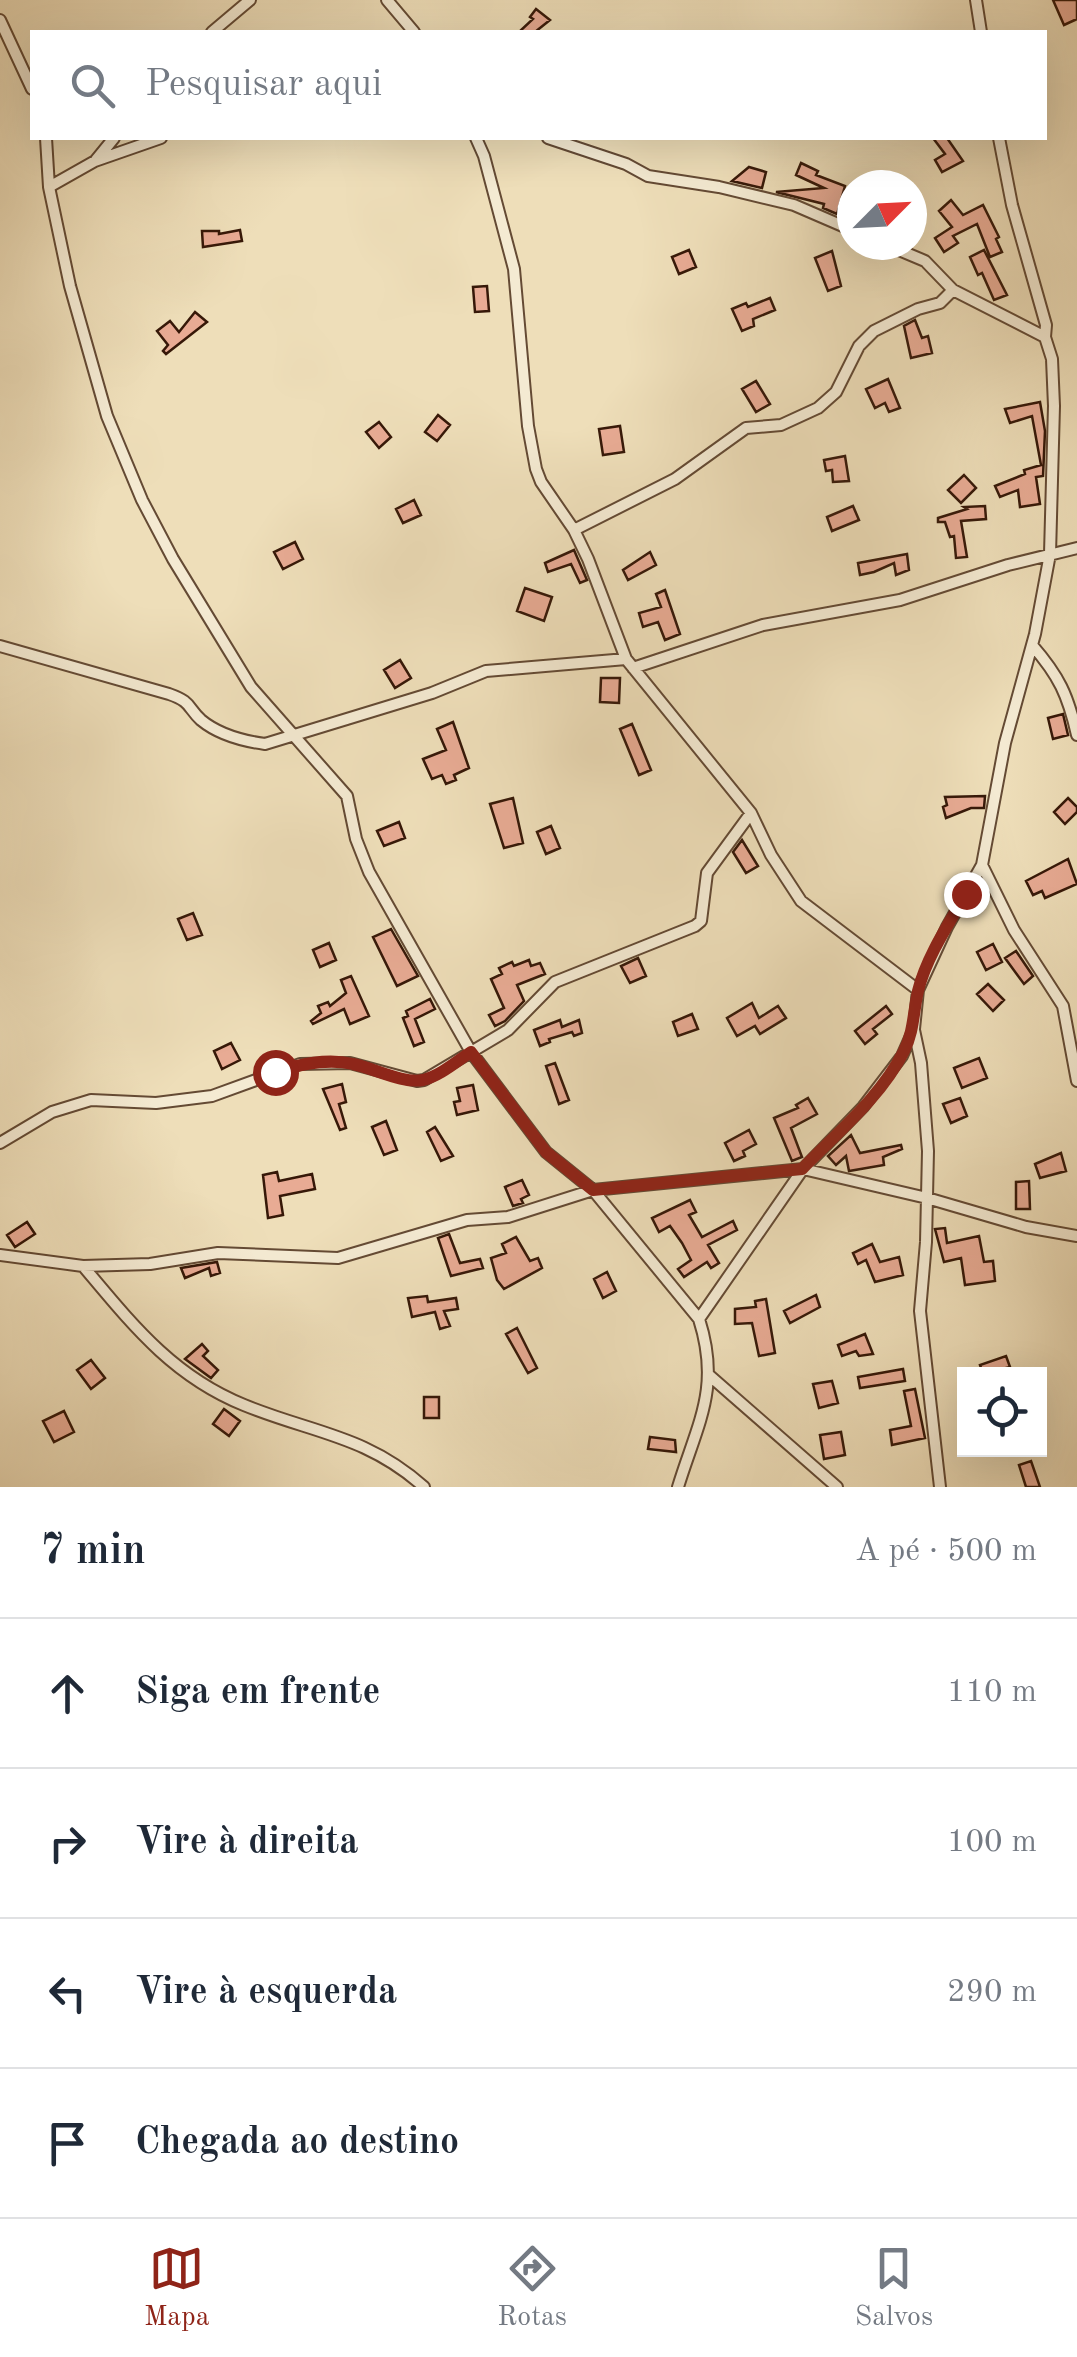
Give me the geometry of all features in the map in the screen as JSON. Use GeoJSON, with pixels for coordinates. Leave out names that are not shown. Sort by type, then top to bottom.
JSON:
{"type":"FeatureCollection","features":[{"type":"Feature","properties":{"kind":"street"},"geometry":{"type":"LineString","coordinates":[[214,30],[250,0]]}},
{"type":"Feature","properties":{"kind":"street"},"geometry":{"type":"LineString","coordinates":[[387,0],[412,30]]}},
{"type":"Feature","properties":{"kind":"street"},"geometry":{"type":"LineString","coordinates":[[976,0],[982,30]]}},
{"type":"Feature","properties":{"kind":"street"},"geometry":{"type":"LineString","coordinates":[[0,20],[30,85]]}},
{"type":"Feature","properties":{"kind":"street"},"geometry":{"type":"LineString","coordinates":[[46,140],[49,188],[70,286],[107,416],[142,500],[173,559],[251,687],[347,796],[356,838],[369,872],[471,1052],[546,1152],[593,1190],[699,1319],[708,1348],[710,1376],[699,1429],[678,1487]]}},
{"type":"Feature","properties":{"kind":"street"},"geometry":{"type":"LineString","coordinates":[[95,161],[112,140]]}},
{"type":"Feature","properties":{"kind":"street"},"geometry":{"type":"LineString","coordinates":[[49,188],[95,161],[155,140]]}},
{"type":"Feature","properties":{"kind":"street"},"geometry":{"type":"LineString","coordinates":[[477,140],[514,269],[528,426],[536,469],[540,482],[574,530],[630,663],[751,813],[771,855],[801,901],[918,990]]}},
{"type":"Feature","properties":{"kind":"street"},"geometry":{"type":"LineString","coordinates":[[554,140],[626,164],[648,176],[720,186],[794,204],[837,223]]}},
{"type":"Feature","properties":{"kind":"street"},"geometry":{"type":"LineString","coordinates":[[940,1487],[920,1311],[928,1151],[921,1063],[914,1030],[918,990],[982,865],[1005,742],[1032,645],[1050,554],[1052,358],[999,140]]}},
{"type":"Feature","properties":{"kind":"street"},"geometry":{"type":"LineString","coordinates":[[923,260],[953,290],[1044,337]]}},
{"type":"Feature","properties":{"kind":"street"},"geometry":{"type":"LineString","coordinates":[[574,530],[675,479],[746,428],[781,425],[818,408],[836,392],[859,346],[874,332],[918,309],[940,304],[953,290]]}},
{"type":"Feature","properties":{"kind":"street"},"geometry":{"type":"LineString","coordinates":[[0,646],[183,699],[199,718],[244,742],[265,744],[432,693],[486,671],[630,663],[763,625],[900,600],[1077,548]]}},
{"type":"Feature","properties":{"kind":"street"},"geometry":{"type":"LineString","coordinates":[[1032,645],[1053,669],[1068,696],[1077,735]]}},
{"type":"Feature","properties":{"kind":"street"},"geometry":{"type":"LineString","coordinates":[[0,1143],[52,1112],[91,1100],[156,1103],[212,1096],[300,1064],[350,1063],[417,1081],[432,1076],[508,1030],[555,982],[695,926],[700,921],[707,873],[751,813]]}},
{"type":"Feature","properties":{"kind":"street"},"geometry":{"type":"LineString","coordinates":[[982,865],[1014,930],[1063,1006],[1077,1081]]}},
{"type":"Feature","properties":{"kind":"street"},"geometry":{"type":"LineString","coordinates":[[699,1319],[802,1169],[864,1107],[902,1056],[914,1030]]}},
{"type":"Feature","properties":{"kind":"street"},"geometry":{"type":"LineString","coordinates":[[0,1256],[83,1266],[150,1264],[218,1254],[338,1258],[467,1220],[508,1217],[593,1190],[802,1169],[928,1198],[1010,1223],[1077,1236]]}},
{"type":"Feature","properties":{"kind":"street"},"geometry":{"type":"LineString","coordinates":[[83,1266],[149,1344],[195,1380],[244,1405],[384,1455],[424,1487]]}},
{"type":"Feature","properties":{"kind":"street"},"geometry":{"type":"LineString","coordinates":[[710,1376],[837,1487]]}},
{"type":"Feature","properties":{"kind":"building"},"geometry":{"type":"Polygon","coordinates":[[[1053,0],[1077,0],[1077,19],[1064,25],[1053,0]]]}},
{"type":"Feature","properties":{"kind":"building"},"geometry":{"type":"Polygon","coordinates":[[[536,9],[550,20],[538,30],[521,30],[533,19],[530,17],[536,9]]]}},
{"type":"Feature","properties":{"kind":"building"},"geometry":{"type":"Polygon","coordinates":[[[934,140],[948,140],[963,161],[942,172],[935,160],[945,154],[934,140]]]}},
{"type":"Feature","properties":{"kind":"building"},"geometry":{"type":"Polygon","coordinates":[[[801,163],[818,171],[816,175],[837,183],[837,214],[823,208],[824,204],[776,192],[824,188],[796,175],[801,163]]]}},
{"type":"Feature","properties":{"kind":"building"},"geometry":{"type":"Polygon","coordinates":[[[749,167],[766,172],[762,188],[732,181],[749,167]]]}},
{"type":"Feature","properties":{"kind":"building"},"geometry":{"type":"Polygon","coordinates":[[[951,200],[963,215],[983,205],[1002,252],[990,257],[977,224],[953,236],[958,243],[944,252],[935,238],[952,227],[939,211],[951,200]]]}},
{"type":"Feature","properties":{"kind":"building"},"geometry":{"type":"Polygon","coordinates":[[[240,230],[242,241],[203,247],[202,231],[219,234],[240,230]]]}},
{"type":"Feature","properties":{"kind":"building"},"geometry":{"type":"Polygon","coordinates":[[[689,250],[696,267],[679,274],[672,257],[689,250]]]}},
{"type":"Feature","properties":{"kind":"building"},"geometry":{"type":"Polygon","coordinates":[[[984,250],[1007,295],[994,300],[970,257],[984,250]]]}},
{"type":"Feature","properties":{"kind":"building"},"geometry":{"type":"Polygon","coordinates":[[[832,251],[841,286],[828,291],[815,258],[832,251]]]}},
{"type":"Feature","properties":{"kind":"building"},"geometry":{"type":"Polygon","coordinates":[[[487,286],[489,311],[475,312],[473,287],[487,286]]]}},
{"type":"Feature","properties":{"kind":"building"},"geometry":{"type":"Polygon","coordinates":[[[770,298],[775,310],[753,319],[754,326],[742,331],[732,309],[770,298]]]}},
{"type":"Feature","properties":{"kind":"building"},"geometry":{"type":"Polygon","coordinates":[[[195,312],[207,322],[166,354],[163,351],[168,345],[157,331],[170,321],[179,332],[195,312]]]}},
{"type":"Feature","properties":{"kind":"building"},"geometry":{"type":"Polygon","coordinates":[[[915,320],[922,338],[928,336],[932,353],[911,358],[904,326],[915,320]]]}},
{"type":"Feature","properties":{"kind":"building"},"geometry":{"type":"Polygon","coordinates":[[[888,379],[900,408],[889,412],[885,403],[875,408],[866,389],[888,379]]]}},
{"type":"Feature","properties":{"kind":"building"},"geometry":{"type":"Polygon","coordinates":[[[756,381],[770,404],[756,412],[742,389],[756,381]]]}},
{"type":"Feature","properties":{"kind":"building"},"geometry":{"type":"Polygon","coordinates":[[[1040,402],[1045,431],[1043,476],[1036,477],[1040,504],[1020,507],[1018,490],[1000,497],[995,486],[1041,465],[1032,416],[1010,423],[1005,409],[1040,402]]]}},
{"type":"Feature","properties":{"kind":"building"},"geometry":{"type":"Polygon","coordinates":[[[438,415],[450,425],[437,441],[425,432],[438,415]]]}},
{"type":"Feature","properties":{"kind":"building"},"geometry":{"type":"Polygon","coordinates":[[[379,422],[391,437],[379,448],[366,432],[379,422]]]}},
{"type":"Feature","properties":{"kind":"building"},"geometry":{"type":"Polygon","coordinates":[[[620,426],[624,452],[603,455],[599,429],[620,426]]]}},
{"type":"Feature","properties":{"kind":"building"},"geometry":{"type":"Polygon","coordinates":[[[845,456],[849,481],[833,482],[832,470],[826,471],[824,460],[845,456]]]}},
{"type":"Feature","properties":{"kind":"building"},"geometry":{"type":"Polygon","coordinates":[[[964,475],[976,488],[961,503],[948,490],[964,475]]]}},
{"type":"Feature","properties":{"kind":"building"},"geometry":{"type":"Polygon","coordinates":[[[414,500],[421,515],[403,523],[396,509],[414,500]]]}},
{"type":"Feature","properties":{"kind":"building"},"geometry":{"type":"Polygon","coordinates":[[[853,506],[859,520],[832,531],[827,517],[853,506]]]}},
{"type":"Feature","properties":{"kind":"building"},"geometry":{"type":"Polygon","coordinates":[[[985,506],[986,519],[961,521],[967,557],[956,558],[954,536],[950,537],[945,522],[938,522],[938,518],[967,509],[964,507],[985,506]]]}},
{"type":"Feature","properties":{"kind":"building"},"geometry":{"type":"Polygon","coordinates":[[[295,542],[303,559],[283,569],[274,552],[295,542]]]}},
{"type":"Feature","properties":{"kind":"building"},"geometry":{"type":"Polygon","coordinates":[[[574,550],[587,580],[580,583],[571,564],[548,572],[545,563],[574,550]]]}},
{"type":"Feature","properties":{"kind":"building"},"geometry":{"type":"Polygon","coordinates":[[[650,552],[656,565],[628,580],[623,570],[650,552]]]}},
{"type":"Feature","properties":{"kind":"building"},"geometry":{"type":"Polygon","coordinates":[[[907,554],[909,570],[896,575],[894,563],[860,575],[858,563],[907,554]]]}},
{"type":"Feature","properties":{"kind":"building"},"geometry":{"type":"Polygon","coordinates":[[[525,588],[552,597],[544,621],[517,611],[525,588]]]}},
{"type":"Feature","properties":{"kind":"building"},"geometry":{"type":"Polygon","coordinates":[[[665,590],[680,634],[665,640],[658,622],[643,627],[639,613],[661,607],[656,594],[665,590]]]}},
{"type":"Feature","properties":{"kind":"building"},"geometry":{"type":"Polygon","coordinates":[[[400,660],[411,678],[395,688],[384,670],[400,660]]]}},
{"type":"Feature","properties":{"kind":"building"},"geometry":{"type":"Polygon","coordinates":[[[601,678],[620,678],[619,703],[600,702],[601,678]]]}},
{"type":"Feature","properties":{"kind":"building"},"geometry":{"type":"Polygon","coordinates":[[[1063,714],[1068,735],[1053,739],[1048,718],[1063,714]]]}},
{"type":"Feature","properties":{"kind":"building"},"geometry":{"type":"Polygon","coordinates":[[[453,722],[469,768],[446,784],[442,775],[432,779],[423,759],[446,750],[437,729],[453,722]]]}},
{"type":"Feature","properties":{"kind":"building"},"geometry":{"type":"Polygon","coordinates":[[[632,724],[651,770],[639,775],[620,729],[632,724]]]}},
{"type":"Feature","properties":{"kind":"building"},"geometry":{"type":"Polygon","coordinates":[[[985,796],[984,808],[971,808],[946,818],[945,797],[985,796]]]}},
{"type":"Feature","properties":{"kind":"building"},"geometry":{"type":"Polygon","coordinates":[[[513,798],[523,843],[504,848],[490,804],[513,798]]]}},
{"type":"Feature","properties":{"kind":"building"},"geometry":{"type":"Polygon","coordinates":[[[1068,798],[1077,812],[1065,824],[1054,812],[1068,798]]]}},
{"type":"Feature","properties":{"kind":"building"},"geometry":{"type":"Polygon","coordinates":[[[399,822],[405,838],[384,846],[377,831],[399,822]]]}},
{"type":"Feature","properties":{"kind":"building"},"geometry":{"type":"Polygon","coordinates":[[[551,826],[560,848],[546,854],[537,832],[551,826]]]}},
{"type":"Feature","properties":{"kind":"building"},"geometry":{"type":"Polygon","coordinates":[[[742,840],[758,866],[746,873],[733,852],[742,840]]]}},
{"type":"Feature","properties":{"kind":"building"},"geometry":{"type":"Polygon","coordinates":[[[1068,859],[1077,884],[1045,898],[1042,891],[1033,895],[1026,881],[1068,859]]]}},
{"type":"Feature","properties":{"kind":"building"},"geometry":{"type":"Polygon","coordinates":[[[193,913],[202,935],[187,940],[178,919],[193,913]]]}},
{"type":"Feature","properties":{"kind":"building"},"geometry":{"type":"Polygon","coordinates":[[[391,929],[418,976],[397,986],[373,937],[391,929]]]}},
{"type":"Feature","properties":{"kind":"building"},"geometry":{"type":"Polygon","coordinates":[[[329,943],[336,960],[320,967],[313,950],[329,943]]]}},
{"type":"Feature","properties":{"kind":"building"},"geometry":{"type":"Polygon","coordinates":[[[993,944],[1002,962],[986,970],[977,952],[993,944]]]}},
{"type":"Feature","properties":{"kind":"building"},"geometry":{"type":"Polygon","coordinates":[[[1016,951],[1033,976],[1024,984],[1005,958],[1016,951]]]}},
{"type":"Feature","properties":{"kind":"building"},"geometry":{"type":"Polygon","coordinates":[[[638,958],[646,976],[630,983],[621,966],[638,958]]]}},
{"type":"Feature","properties":{"kind":"building"},"geometry":{"type":"Polygon","coordinates":[[[529,960],[531,966],[540,963],[545,974],[517,985],[524,1001],[495,1026],[489,1015],[504,1008],[491,979],[502,974],[499,968],[529,960]]]}},
{"type":"Feature","properties":{"kind":"building"},"geometry":{"type":"Polygon","coordinates":[[[351,976],[369,1016],[350,1024],[344,1009],[313,1024],[311,1021],[321,1013],[318,1006],[328,1002],[330,1006],[346,993],[341,980],[351,976]]]}},
{"type":"Feature","properties":{"kind":"building"},"geometry":{"type":"Polygon","coordinates":[[[988,984],[1004,1000],[993,1011],[977,994],[988,984]]]}},
{"type":"Feature","properties":{"kind":"building"},"geometry":{"type":"Polygon","coordinates":[[[430,999],[435,1009],[415,1019],[424,1042],[414,1046],[403,1018],[408,1016],[406,1011],[430,999]]]}},
{"type":"Feature","properties":{"kind":"building"},"geometry":{"type":"Polygon","coordinates":[[[752,1003],[759,1018],[778,1006],[786,1018],[760,1034],[755,1026],[737,1036],[727,1018],[752,1003]]]}},
{"type":"Feature","properties":{"kind":"building"},"geometry":{"type":"Polygon","coordinates":[[[886,1006],[892,1014],[873,1029],[877,1034],[865,1044],[855,1031],[886,1006]]]}},
{"type":"Feature","properties":{"kind":"building"},"geometry":{"type":"Polygon","coordinates":[[[692,1014],[698,1029],[678,1036],[673,1022],[692,1014]]]}},
{"type":"Feature","properties":{"kind":"building"},"geometry":{"type":"Polygon","coordinates":[[[560,1020],[562,1027],[579,1020],[582,1033],[549,1039],[540,1046],[534,1030],[560,1020]]]}},
{"type":"Feature","properties":{"kind":"building"},"geometry":{"type":"Polygon","coordinates":[[[231,1043],[240,1060],[222,1069],[214,1051],[231,1043]]]}},
{"type":"Feature","properties":{"kind":"building"},"geometry":{"type":"Polygon","coordinates":[[[979,1058],[987,1078],[962,1088],[954,1068],[979,1058]]]}},
{"type":"Feature","properties":{"kind":"building"},"geometry":{"type":"Polygon","coordinates":[[[555,1063],[569,1100],[559,1104],[546,1066],[555,1063]]]}},
{"type":"Feature","properties":{"kind":"building"},"geometry":{"type":"Polygon","coordinates":[[[342,1084],[346,1102],[339,1104],[346,1128],[340,1130],[323,1089],[342,1084]]]}},
{"type":"Feature","properties":{"kind":"building"},"geometry":{"type":"Polygon","coordinates":[[[473,1085],[478,1110],[457,1115],[457,1088],[473,1085]]]}},
{"type":"Feature","properties":{"kind":"building"},"geometry":{"type":"Polygon","coordinates":[[[808,1098],[817,1114],[791,1128],[802,1157],[792,1161],[774,1118],[798,1108],[796,1105],[808,1098]]]}},
{"type":"Feature","properties":{"kind":"building"},"geometry":{"type":"Polygon","coordinates":[[[960,1098],[967,1116],[951,1123],[943,1104],[960,1098]]]}},
{"type":"Feature","properties":{"kind":"building"},"geometry":{"type":"Polygon","coordinates":[[[386,1121],[397,1150],[384,1155],[372,1127],[386,1121]]]}},
{"type":"Feature","properties":{"kind":"building"},"geometry":{"type":"Polygon","coordinates":[[[435,1127],[453,1156],[441,1161],[427,1132],[435,1127]]]}},
{"type":"Feature","properties":{"kind":"building"},"geometry":{"type":"Polygon","coordinates":[[[749,1130],[756,1144],[734,1161],[725,1143],[749,1130]]]}},
{"type":"Feature","properties":{"kind":"building"},"geometry":{"type":"Polygon","coordinates":[[[851,1135],[860,1153],[901,1145],[902,1149],[883,1157],[884,1165],[849,1171],[846,1156],[836,1165],[828,1156],[851,1135]]]}},
{"type":"Feature","properties":{"kind":"building"},"geometry":{"type":"Polygon","coordinates":[[[1061,1153],[1066,1171],[1040,1178],[1035,1164],[1061,1153]]]}},
{"type":"Feature","properties":{"kind":"building"},"geometry":{"type":"Polygon","coordinates":[[[277,1172],[279,1181],[312,1174],[315,1189],[280,1196],[283,1215],[268,1218],[263,1175],[277,1172]]]}},
{"type":"Feature","properties":{"kind":"building"},"geometry":{"type":"Polygon","coordinates":[[[522,1180],[529,1195],[521,1199],[523,1203],[513,1206],[505,1187],[522,1180]]]}},
{"type":"Feature","properties":{"kind":"building"},"geometry":{"type":"Polygon","coordinates":[[[1029,1181],[1030,1209],[1016,1209],[1016,1182],[1029,1181]]]}},
{"type":"Feature","properties":{"kind":"building"},"geometry":{"type":"Polygon","coordinates":[[[690,1200],[696,1212],[689,1215],[702,1237],[733,1221],[737,1230],[708,1245],[719,1263],[711,1268],[707,1262],[684,1277],[678,1269],[691,1260],[682,1243],[670,1226],[659,1232],[652,1218],[690,1200]]]}},
{"type":"Feature","properties":{"kind":"building"},"geometry":{"type":"Polygon","coordinates":[[[27,1222],[35,1234],[15,1247],[7,1235],[27,1222]]]}},
{"type":"Feature","properties":{"kind":"building"},"geometry":{"type":"Polygon","coordinates":[[[945,1228],[947,1243],[979,1236],[984,1262],[993,1261],[995,1281],[965,1285],[961,1258],[944,1262],[935,1229],[945,1228]]]}},
{"type":"Feature","properties":{"kind":"building"},"geometry":{"type":"Polygon","coordinates":[[[449,1234],[460,1263],[480,1259],[483,1268],[451,1276],[438,1238],[449,1234]]]}},
{"type":"Feature","properties":{"kind":"building"},"geometry":{"type":"Polygon","coordinates":[[[516,1237],[530,1261],[538,1258],[542,1268],[504,1289],[491,1258],[506,1253],[502,1244],[516,1237]]]}},
{"type":"Feature","properties":{"kind":"building"},"geometry":{"type":"Polygon","coordinates":[[[872,1244],[880,1262],[899,1257],[903,1275],[875,1282],[866,1260],[858,1264],[853,1253],[872,1244]]]}},
{"type":"Feature","properties":{"kind":"building"},"geometry":{"type":"Polygon","coordinates":[[[217,1262],[220,1273],[211,1276],[209,1268],[185,1278],[181,1268],[217,1262]]]}},
{"type":"Feature","properties":{"kind":"building"},"geometry":{"type":"Polygon","coordinates":[[[607,1272],[616,1291],[603,1298],[594,1279],[607,1272]]]}},
{"type":"Feature","properties":{"kind":"building"},"geometry":{"type":"Polygon","coordinates":[[[816,1295],[820,1307],[790,1323],[784,1311],[816,1295]]]}},
{"type":"Feature","properties":{"kind":"building"},"geometry":{"type":"Polygon","coordinates":[[[427,1296],[428,1302],[456,1298],[458,1309],[444,1311],[450,1326],[440,1329],[435,1312],[412,1317],[408,1298],[427,1296]]]}},
{"type":"Feature","properties":{"kind":"building"},"geometry":{"type":"Polygon","coordinates":[[[766,1299],[775,1353],[759,1356],[752,1323],[735,1324],[735,1309],[756,1307],[755,1301],[766,1299]]]}},
{"type":"Feature","properties":{"kind":"building"},"geometry":{"type":"Polygon","coordinates":[[[517,1328],[537,1368],[528,1373],[506,1334],[517,1328]]]}},
{"type":"Feature","properties":{"kind":"building"},"geometry":{"type":"Polygon","coordinates":[[[865,1334],[873,1354],[859,1356],[856,1351],[842,1356],[838,1345],[865,1334]]]}},
{"type":"Feature","properties":{"kind":"building"},"geometry":{"type":"Polygon","coordinates":[[[202,1344],[208,1351],[203,1356],[218,1370],[211,1378],[185,1359],[202,1344]]]}},
{"type":"Feature","properties":{"kind":"building"},"geometry":{"type":"Polygon","coordinates":[[[1006,1356],[1010,1367],[981,1367],[1006,1356]]]}},
{"type":"Feature","properties":{"kind":"building"},"geometry":{"type":"Polygon","coordinates":[[[91,1360],[105,1378],[91,1389],[77,1370],[91,1360]]]}},
{"type":"Feature","properties":{"kind":"building"},"geometry":{"type":"Polygon","coordinates":[[[903,1369],[905,1381],[860,1388],[858,1377],[903,1369]]]}},
{"type":"Feature","properties":{"kind":"building"},"geometry":{"type":"Polygon","coordinates":[[[832,1381],[838,1403],[819,1408],[813,1384],[832,1381]]]}},
{"type":"Feature","properties":{"kind":"building"},"geometry":{"type":"Polygon","coordinates":[[[915,1389],[925,1438],[892,1445],[890,1430],[911,1426],[904,1391],[915,1389]]]}},
{"type":"Feature","properties":{"kind":"building"},"geometry":{"type":"Polygon","coordinates":[[[424,1397],[439,1397],[439,1418],[424,1418],[424,1397]]]}},
{"type":"Feature","properties":{"kind":"building"},"geometry":{"type":"Polygon","coordinates":[[[224,1409],[240,1421],[229,1436],[213,1424],[224,1409]]]}},
{"type":"Feature","properties":{"kind":"building"},"geometry":{"type":"Polygon","coordinates":[[[64,1411],[74,1432],[54,1442],[43,1421],[64,1411]]]}},
{"type":"Feature","properties":{"kind":"building"},"geometry":{"type":"Polygon","coordinates":[[[841,1432],[845,1455],[824,1459],[820,1435],[841,1432]]]}},
{"type":"Feature","properties":{"kind":"building"},"geometry":{"type":"Polygon","coordinates":[[[650,1437],[675,1440],[676,1452],[648,1449],[650,1437]]]}},
{"type":"Feature","properties":{"kind":"building"},"geometry":{"type":"Polygon","coordinates":[[[1031,1461],[1040,1487],[1026,1487],[1019,1465],[1031,1461]]]}},
{"type":"Feature","properties":{"kind":"route"},"geometry":{"type":"LineString","coordinates":[[275,1072],[300,1064],[350,1063],[417,1081],[471,1052],[546,1152],[593,1190],[802,1169],[864,1107],[902,1056],[914,1030],[918,990],[966,894]]}}]}
